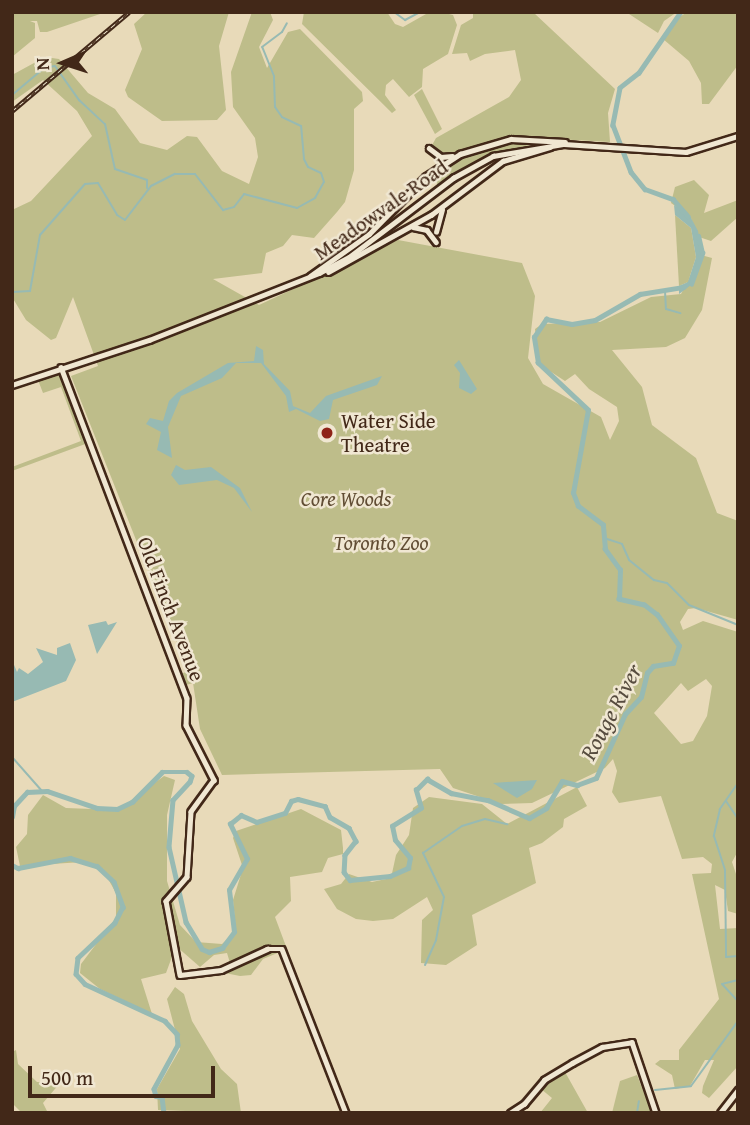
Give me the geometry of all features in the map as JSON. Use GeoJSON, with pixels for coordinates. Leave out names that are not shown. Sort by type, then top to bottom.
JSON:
{"type":"FeatureCollection","features":[{"type":"Feature","properties":{"kind":"main road","name":"Meadowvale Road"},"geometry":{"type":"LineString","coordinates":[[12,385],[149,340],[319,274],[349,257],[466,169],[512,151],[573,144],[701,151],[738,136]]}},
{"type":"Feature","properties":{"kind":"main road"},"geometry":{"type":"LineString","coordinates":[[429,148],[445,158],[472,148],[517,139],[573,144]]}},
{"type":"Feature","properties":{"kind":"main road"},"geometry":{"type":"LineString","coordinates":[[319,274],[334,270],[409,227],[510,158],[557,144]]}},
{"type":"Feature","properties":{"kind":"main road"},"geometry":{"type":"LineString","coordinates":[[310,277],[369,234],[425,177],[472,148]]}},
{"type":"Feature","properties":{"kind":"main road"},"geometry":{"type":"LineString","coordinates":[[436,232],[439,214],[455,197]]}},
{"type":"Feature","properties":{"kind":"main road"},"geometry":{"type":"LineString","coordinates":[[409,227],[427,230],[436,242]]}},
{"type":"Feature","properties":{"kind":"main road","name":"Old Finch Avenue"},"geometry":{"type":"LineString","coordinates":[[61,367],[187,698],[186,725],[214,780],[191,812],[187,875],[175,890],[166,909],[176,940],[180,975],[221,970],[279,947],[346,1113]]}},
{"type":"Feature","properties":{"kind":"main road"},"geometry":{"type":"LineString","coordinates":[[510,1113],[544,1080],[572,1063],[602,1047],[632,1042],[656,1113]]}},
{"type":"Feature","properties":{"kind":"main road"},"geometry":{"type":"LineString","coordinates":[[720,1113],[738,1090]]}},
{"type":"Feature","properties":{"kind":"main road"},"geometry":{"type":"LineString","coordinates":[[730,1101],[738,1096]]}},
{"type":"Feature","properties":{"kind":"green space"},"geometry":{"type":"Polygon","coordinates":[[[12,12],[106,12],[47,32],[40,32],[37,21],[30,21],[35,23],[35,38],[12,57],[12,12]]]}},
{"type":"Feature","properties":{"kind":"green space"},"geometry":{"type":"Polygon","coordinates":[[[147,12],[229,12],[219,46],[226,110],[217,120],[162,121],[128,97],[125,90],[142,49],[134,24],[147,12]]]}},
{"type":"Feature","properties":{"kind":"green space","name":"Toronto Zoo"},"geometry":{"type":"Polygon","coordinates":[[[252,12],[270,12],[273,20],[259,47],[267,68],[288,32],[300,29],[362,92],[363,101],[354,109],[354,170],[345,202],[314,238],[292,235],[283,246],[266,253],[262,273],[213,279],[259,305],[398,240],[522,263],[535,296],[528,358],[543,384],[601,417],[610,440],[619,421],[617,407],[589,389],[575,374],[565,381],[539,364],[535,329],[542,324],[600,322],[651,297],[681,294],[701,255],[712,258],[702,310],[685,338],[666,347],[612,350],[642,387],[652,425],[696,458],[717,513],[738,521],[738,620],[696,608],[688,609],[680,622],[683,630],[703,621],[738,632],[738,851],[732,862],[738,880],[738,914],[728,911],[725,890],[715,885],[720,929],[738,928],[738,1066],[709,1098],[702,1093],[714,1060],[705,1060],[690,1086],[675,1089],[672,1075],[655,1064],[660,1060],[679,1060],[679,1050],[719,999],[692,874],[711,873],[712,864],[703,857],[682,859],[661,796],[619,803],[612,792],[617,771],[613,759],[605,768],[532,803],[501,804],[453,788],[440,769],[222,775],[200,729],[193,683],[186,685],[181,674],[188,671],[71,376],[98,366],[73,297],[56,338],[51,340],[26,320],[12,297],[12,210],[31,201],[92,136],[77,111],[43,80],[12,102],[12,75],[45,57],[59,59],[88,93],[115,109],[140,143],[167,150],[187,136],[197,137],[222,171],[249,184],[258,157],[255,138],[233,107],[231,72],[252,12]],[[706,679],[688,691],[681,683],[654,713],[681,744],[693,741],[707,716],[712,686],[706,679]]]}},
{"type":"Feature","properties":{"kind":"green space"},"geometry":{"type":"Polygon","coordinates":[[[304,12],[387,12],[395,24],[403,27],[426,14],[441,12],[453,15],[457,25],[448,54],[423,69],[422,87],[409,97],[393,79],[386,85],[385,95],[396,110],[392,113],[302,24],[304,12]]]}},
{"type":"Feature","properties":{"kind":"green space"},"geometry":{"type":"Polygon","coordinates":[[[473,12],[534,13],[615,89],[608,113],[610,142],[519,137],[480,144],[451,156],[431,147],[436,138],[509,97],[521,80],[515,50],[485,54],[470,61],[467,53],[452,54],[461,25],[473,18],[473,12]]]}},
{"type":"Feature","properties":{"kind":"green space"},"geometry":{"type":"Polygon","coordinates":[[[626,12],[677,12],[664,21],[658,33],[626,12]]]}},
{"type":"Feature","properties":{"kind":"green space"},"geometry":{"type":"Polygon","coordinates":[[[687,12],[738,12],[738,65],[709,104],[702,104],[701,83],[689,61],[663,39],[671,23],[687,12]]]}},
{"type":"Feature","properties":{"kind":"green space"},"geometry":{"type":"Polygon","coordinates":[[[422,89],[442,129],[435,134],[414,95],[422,89]]]}},
{"type":"Feature","properties":{"kind":"green space"},"geometry":{"type":"Polygon","coordinates":[[[513,141],[543,142],[490,154],[437,185],[436,172],[452,160],[513,141]]]}},
{"type":"Feature","properties":{"kind":"green space"},"geometry":{"type":"Polygon","coordinates":[[[694,180],[709,195],[704,213],[738,200],[738,217],[711,241],[699,237],[690,216],[671,203],[675,187],[694,180]]]}},
{"type":"Feature","properties":{"kind":"green space"},"geometry":{"type":"Polygon","coordinates":[[[675,215],[691,228],[696,257],[688,282],[679,286],[675,215]]]}},
{"type":"Feature","properties":{"kind":"green space"},"geometry":{"type":"Polygon","coordinates":[[[61,373],[88,443],[12,471],[12,467],[81,441],[61,387],[43,393],[38,380],[61,373]]]}},
{"type":"Feature","properties":{"kind":"green space"},"geometry":{"type":"Polygon","coordinates":[[[164,776],[175,780],[167,815],[167,881],[180,925],[196,942],[222,944],[236,931],[233,900],[243,868],[233,838],[236,831],[301,809],[341,830],[343,854],[328,858],[322,872],[290,877],[291,901],[275,917],[287,949],[263,959],[251,975],[240,976],[225,973],[230,963],[227,953],[214,955],[200,967],[176,946],[166,973],[141,979],[152,1014],[100,989],[80,973],[81,964],[116,918],[116,893],[103,870],[83,862],[20,866],[16,847],[27,834],[28,815],[43,795],[66,808],[118,810],[164,776]]]}},
{"type":"Feature","properties":{"kind":"green space"},"geometry":{"type":"Polygon","coordinates":[[[577,787],[587,806],[564,819],[563,827],[542,843],[529,848],[536,883],[472,915],[477,945],[446,965],[421,963],[422,920],[433,910],[427,897],[393,919],[373,921],[356,919],[337,909],[324,889],[341,884],[349,874],[372,882],[391,878],[396,855],[409,835],[413,808],[429,797],[482,804],[507,824],[577,787]]]}},
{"type":"Feature","properties":{"kind":"green space"},"geometry":{"type":"Polygon","coordinates":[[[175,987],[184,994],[192,1021],[221,1069],[237,1084],[241,1113],[158,1110],[157,1089],[180,1049],[167,999],[175,987]]]}},
{"type":"Feature","properties":{"kind":"green space"},"geometry":{"type":"Polygon","coordinates":[[[16,1050],[18,1064],[37,1082],[60,1083],[43,1103],[48,1113],[22,1113],[12,1103],[12,1052],[16,1050]]]}},
{"type":"Feature","properties":{"kind":"green space"},"geometry":{"type":"Polygon","coordinates":[[[565,1072],[588,1113],[540,1113],[552,1098],[541,1089],[565,1072]]]}},
{"type":"Feature","properties":{"kind":"green space"},"geometry":{"type":"Polygon","coordinates":[[[637,1075],[652,1113],[612,1113],[620,1081],[637,1075]]]}},
{"type":"Feature","properties":{"kind":"water"},"geometry":{"type":"Polygon","coordinates":[[[674,205],[690,216],[698,231],[702,257],[691,285],[679,294],[679,286],[688,282],[696,257],[691,228],[675,215],[674,205]]]}},
{"type":"Feature","properties":{"kind":"water"},"geometry":{"type":"Polygon","coordinates":[[[256,346],[263,350],[264,364],[290,391],[293,406],[310,413],[326,396],[382,376],[377,385],[333,400],[329,419],[320,421],[296,409],[289,412],[286,396],[261,363],[236,363],[222,378],[181,396],[168,427],[172,458],[157,450],[161,432],[146,424],[150,418],[163,421],[169,401],[177,393],[228,363],[254,361],[256,346]]]}},
{"type":"Feature","properties":{"kind":"water"},"geometry":{"type":"Polygon","coordinates":[[[459,360],[477,389],[471,394],[459,388],[460,373],[454,365],[459,360]]]}},
{"type":"Feature","properties":{"kind":"water"},"geometry":{"type":"Polygon","coordinates":[[[176,465],[185,470],[211,467],[240,488],[252,512],[234,488],[217,480],[179,485],[171,475],[176,465]]]}},
{"type":"Feature","properties":{"kind":"water"},"geometry":{"type":"Polygon","coordinates":[[[106,621],[108,625],[117,622],[97,654],[88,625],[106,621]]]}},
{"type":"Feature","properties":{"kind":"water"},"geometry":{"type":"Polygon","coordinates":[[[70,643],[76,660],[66,681],[12,702],[12,660],[17,672],[19,668],[28,674],[43,662],[36,648],[57,655],[57,648],[70,643]]]}},
{"type":"Feature","properties":{"kind":"water"},"geometry":{"type":"Polygon","coordinates":[[[537,780],[532,789],[517,798],[493,783],[537,780]]]}},
{"type":"Feature","properties":{"kind":"waterway"},"geometry":{"type":"LineString","coordinates":[[394,12],[405,20],[420,12]]}},
{"type":"Feature","properties":{"kind":"waterway","name":"Rouge River"},"geometry":{"type":"LineString","coordinates":[[681,12],[639,73],[620,88],[613,125],[631,172],[645,189],[673,199],[688,216]]}},
{"type":"Feature","properties":{"kind":"waterway"},"geometry":{"type":"LineString","coordinates":[[12,292],[30,291],[40,235],[85,184],[98,183],[117,215],[125,220],[151,186],[175,174],[195,174],[223,210],[234,207],[244,194],[297,208],[315,198],[324,182],[321,173],[308,167],[304,159],[301,126],[282,117],[275,107],[274,76],[262,47],[282,32],[287,23]]}},
{"type":"Feature","properties":{"kind":"waterway"},"geometry":{"type":"LineString","coordinates":[[12,95],[44,68],[55,66],[79,100],[105,124],[115,169],[147,180],[147,188]]}},
{"type":"Feature","properties":{"kind":"waterway","name":"Rouge River"},"geometry":{"type":"LineString","coordinates":[[691,284],[702,253],[698,236]]}},
{"type":"Feature","properties":{"kind":"waterway","name":"Rouge River"},"geometry":{"type":"LineString","coordinates":[[12,817],[14,806],[27,792],[47,791],[97,808],[117,809],[132,802],[162,772],[187,772],[192,776],[190,782],[173,800],[169,847],[186,922],[202,949],[209,952],[222,948],[234,932],[229,890],[247,859],[230,824],[241,815],[257,822],[285,813],[291,801],[298,799],[325,806],[330,817],[349,828],[356,841],[345,855],[344,872],[350,880],[390,876],[408,868],[410,858],[395,840],[392,826],[421,808],[416,790],[427,779],[451,793],[488,800],[529,818],[546,808],[562,781],[577,785],[596,778],[625,714],[641,697],[647,673],[653,666],[673,663],[679,646],[657,615],[644,605],[619,599],[620,570],[605,549],[603,525],[578,506],[573,493],[588,410],[538,363],[534,337],[546,319],[572,324],[595,320],[640,294],[683,287]]}},
{"type":"Feature","properties":{"kind":"waterway"},"geometry":{"type":"LineString","coordinates":[[665,291],[666,309],[680,313]]}},
{"type":"Feature","properties":{"kind":"waterway"},"geometry":{"type":"LineString","coordinates":[[604,538],[622,544],[629,560],[654,580],[667,583],[689,605],[738,625]]}},
{"type":"Feature","properties":{"kind":"waterway"},"geometry":{"type":"LineString","coordinates":[[12,757],[42,791]]}},
{"type":"Feature","properties":{"kind":"waterway"},"geometry":{"type":"LineString","coordinates":[[738,783],[720,809],[714,836],[725,870],[726,957],[738,956]]}},
{"type":"Feature","properties":{"kind":"waterway"},"geometry":{"type":"LineString","coordinates":[[726,801],[738,819]]}},
{"type":"Feature","properties":{"kind":"waterway"},"geometry":{"type":"LineString","coordinates":[[425,965],[436,940],[444,897],[423,853],[462,826],[485,819],[507,824]]}},
{"type":"Feature","properties":{"kind":"waterway","name":"Rouge River"},"geometry":{"type":"LineString","coordinates":[[12,865],[18,868],[70,858],[97,866],[114,882],[123,907],[115,923],[78,958],[76,974],[85,984],[165,1021],[177,1034],[178,1045],[154,1089],[156,1096],[162,1097],[164,1113]]}},
{"type":"Feature","properties":{"kind":"waterway"},"geometry":{"type":"LineString","coordinates":[[738,980],[722,984],[738,1001]]}},
{"type":"Feature","properties":{"kind":"waterway"},"geometry":{"type":"LineString","coordinates":[[655,1090],[691,1086],[738,1021]]}},
{"type":"Feature","properties":{"kind":"waterway"},"geometry":{"type":"LineString","coordinates":[[637,1113],[639,1101]]}},
{"type":"Feature","properties":{"kind":"railway"},"geometry":{"type":"LineString","coordinates":[[12,111],[129,12]]}},
{"type":"Feature","properties":{"kind":"place","name":"Water Side Theatre"},"geometry":{"type":"Point","coordinates":[327,433]}},
{"type":"Feature","properties":{"kind":"park label","name":"Core Woods"},"geometry":{"type":"Point","coordinates":[346,499]}}]}
